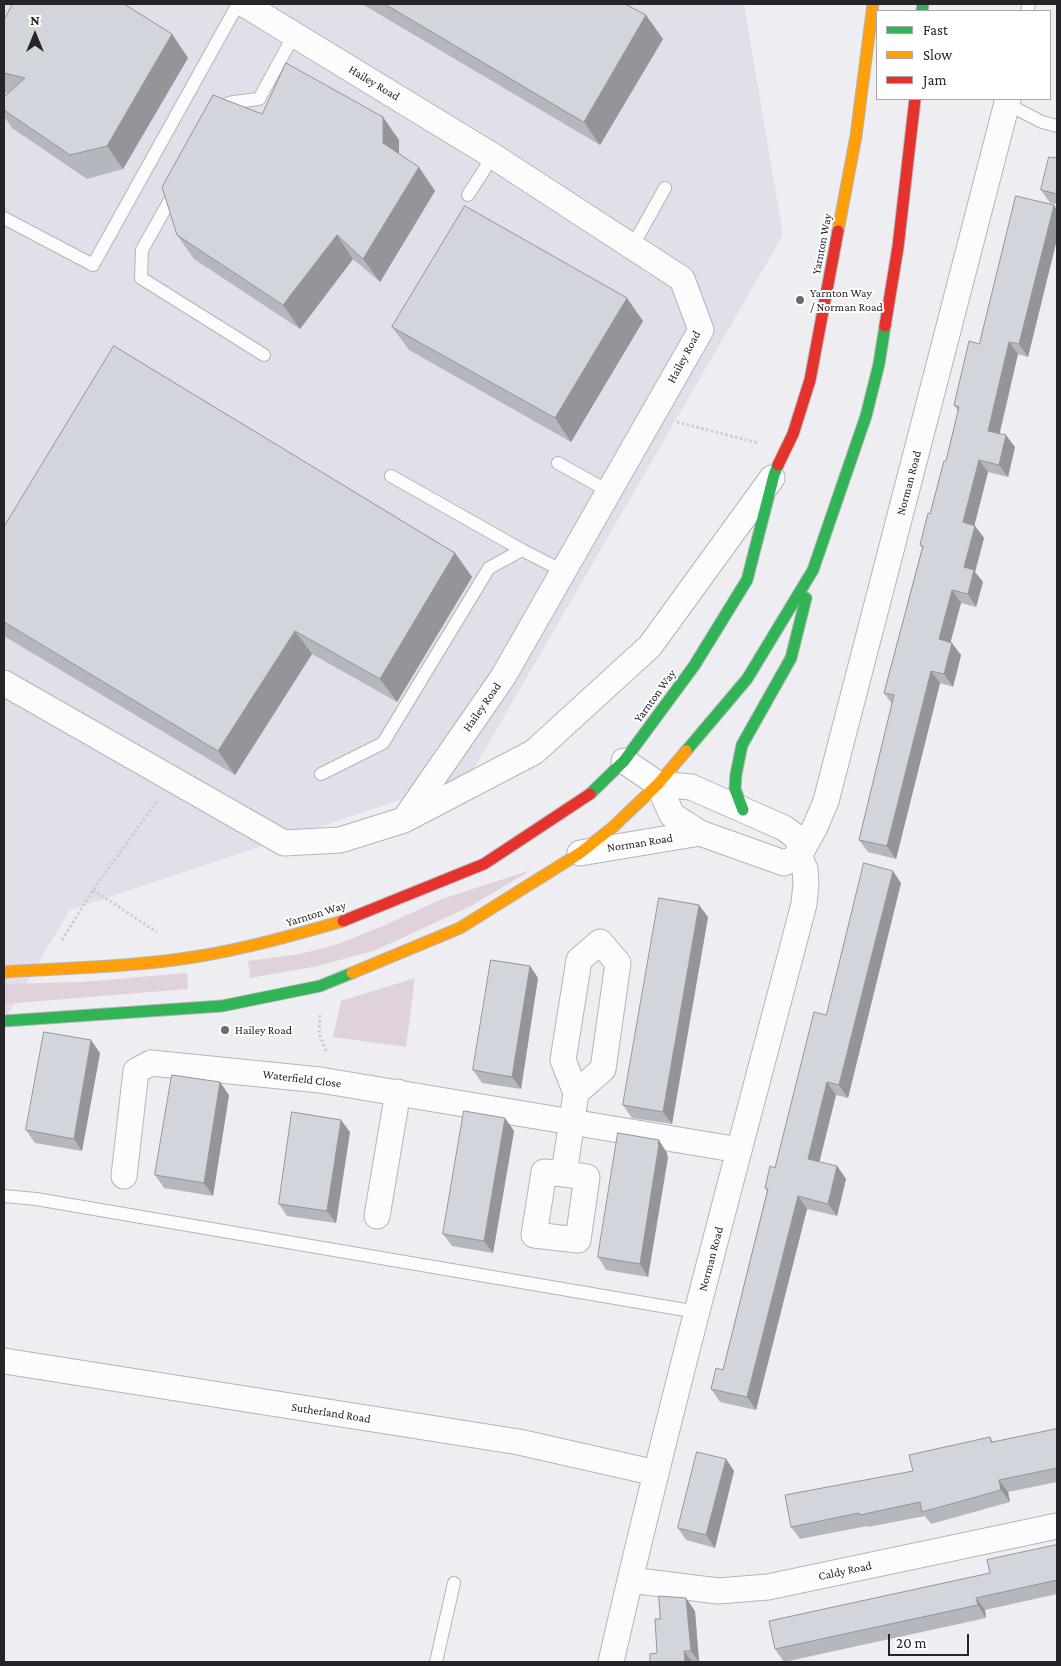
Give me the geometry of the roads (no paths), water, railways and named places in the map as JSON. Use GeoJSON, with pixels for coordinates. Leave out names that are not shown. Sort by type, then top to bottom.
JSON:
{"type":"FeatureCollection","features":[{"type":"Feature","properties":{"kind":"street","name":"Yarnton Way"},"geometry":{"type":"LineString","coordinates":[[4,972],[104,966],[194,957],[277,940],[350,919],[484,864],[589,795],[624,761],[694,666],[747,580],[774,475],[794,434],[810,380],[856,136],[873,4]]}},
{"type":"Feature","properties":{"kind":"street","name":"Hailey Road"},"geometry":{"type":"LineString","coordinates":[[252,6],[294,34],[493,156],[682,279],[701,330],[502,677],[404,820]]}},
{"type":"Feature","properties":{"kind":"street"},"geometry":{"type":"LineString","coordinates":[[743,810],[735,789],[742,745],[791,658],[813,570],[866,416],[879,364],[898,247],[910,153],[914,100]]}},
{"type":"Feature","properties":{"kind":"street","name":"Norman Road"},"geometry":{"type":"LineString","coordinates":[[658,784],[672,815],[700,834],[784,863],[799,856],[815,827],[826,801],[1008,101]]}},
{"type":"Feature","properties":{"kind":"street"},"geometry":{"type":"LineString","coordinates":[[4,683],[284,843],[340,840],[404,820],[534,752],[650,646],[774,475]]}},
{"type":"Feature","properties":{"kind":"street"},"geometry":{"type":"LineString","coordinates":[[4,1021],[222,1006],[320,986],[460,928],[580,853],[613,827],[658,784],[747,679],[813,570]]}},
{"type":"Feature","properties":{"kind":"street","name":"Norman Road"},"geometry":{"type":"LineString","coordinates":[[611,1662],[656,1472],[804,904],[806,883],[805,869],[799,856],[798,839],[784,828],[690,787],[658,784],[624,761]]}},
{"type":"Feature","properties":{"kind":"street","name":"Norman Road"},"geometry":{"type":"LineString","coordinates":[[580,853],[700,834]]}},
{"type":"Feature","properties":{"kind":"street"},"geometry":{"type":"LineString","coordinates":[[564,1174],[576,1093],[563,1060],[579,960],[600,942],[618,963],[603,1069],[576,1093]]}},
{"type":"Feature","properties":{"kind":"street","name":"Waterfield Close"},"geometry":{"type":"LineString","coordinates":[[124,1176],[136,1071],[151,1063],[320,1080],[739,1150]]}},
{"type":"Feature","properties":{"kind":"street"},"geometry":{"type":"LineString","coordinates":[[377,1216],[398,1092]]}},
{"type":"Feature","properties":{"kind":"street","name":"Sutherland Road"},"geometry":{"type":"LineString","coordinates":[[4,1361],[519,1442],[656,1472]]}},
{"type":"Feature","properties":{"kind":"street","name":"Caldy Road"},"geometry":{"type":"LineString","coordinates":[[630,1580],[718,1591],[768,1587],[1057,1526]]}},
{"type":"Feature","properties":{"kind":"lane"},"geometry":{"type":"LineString","coordinates":[[4,218],[94,265],[252,6]]}},
{"type":"Feature","properties":{"kind":"lane"},"geometry":{"type":"LineString","coordinates":[[214,122],[224,105],[259,99],[294,34]]}},
{"type":"Feature","properties":{"kind":"lane"},"geometry":{"type":"LineString","coordinates":[[1008,101],[1042,122],[1057,126]]}},
{"type":"Feature","properties":{"kind":"lane"},"geometry":{"type":"LineString","coordinates":[[468,195],[493,156]]}},
{"type":"Feature","properties":{"kind":"lane"},"geometry":{"type":"LineString","coordinates":[[180,182],[142,250],[141,278],[264,355]]}},
{"type":"Feature","properties":{"kind":"lane"},"geometry":{"type":"LineString","coordinates":[[632,247],[665,188]]}},
{"type":"Feature","properties":{"kind":"lane"},"geometry":{"type":"LineString","coordinates":[[558,463],[608,491]]}},
{"type":"Feature","properties":{"kind":"lane"},"geometry":{"type":"LineString","coordinates":[[391,476],[563,571]]}},
{"type":"Feature","properties":{"kind":"lane"},"geometry":{"type":"LineString","coordinates":[[321,774],[383,743],[489,568],[522,550]]}},
{"type":"Feature","properties":{"kind":"lane"},"geometry":{"type":"LineString","coordinates":[[4,1196],[55,1202],[697,1312]]}},
{"type":"Feature","properties":{"kind":"lane"},"geometry":{"type":"LineString","coordinates":[[436,1662],[454,1583]]}},
{"type":"Feature","properties":{"kind":"place","name":"Yarnton Way / Norman Road"},"geometry":{"type":"Point","coordinates":[800,300]}},
{"type":"Feature","properties":{"kind":"place","name":"Hailey Road"},"geometry":{"type":"Point","coordinates":[225,1030]}}]}
